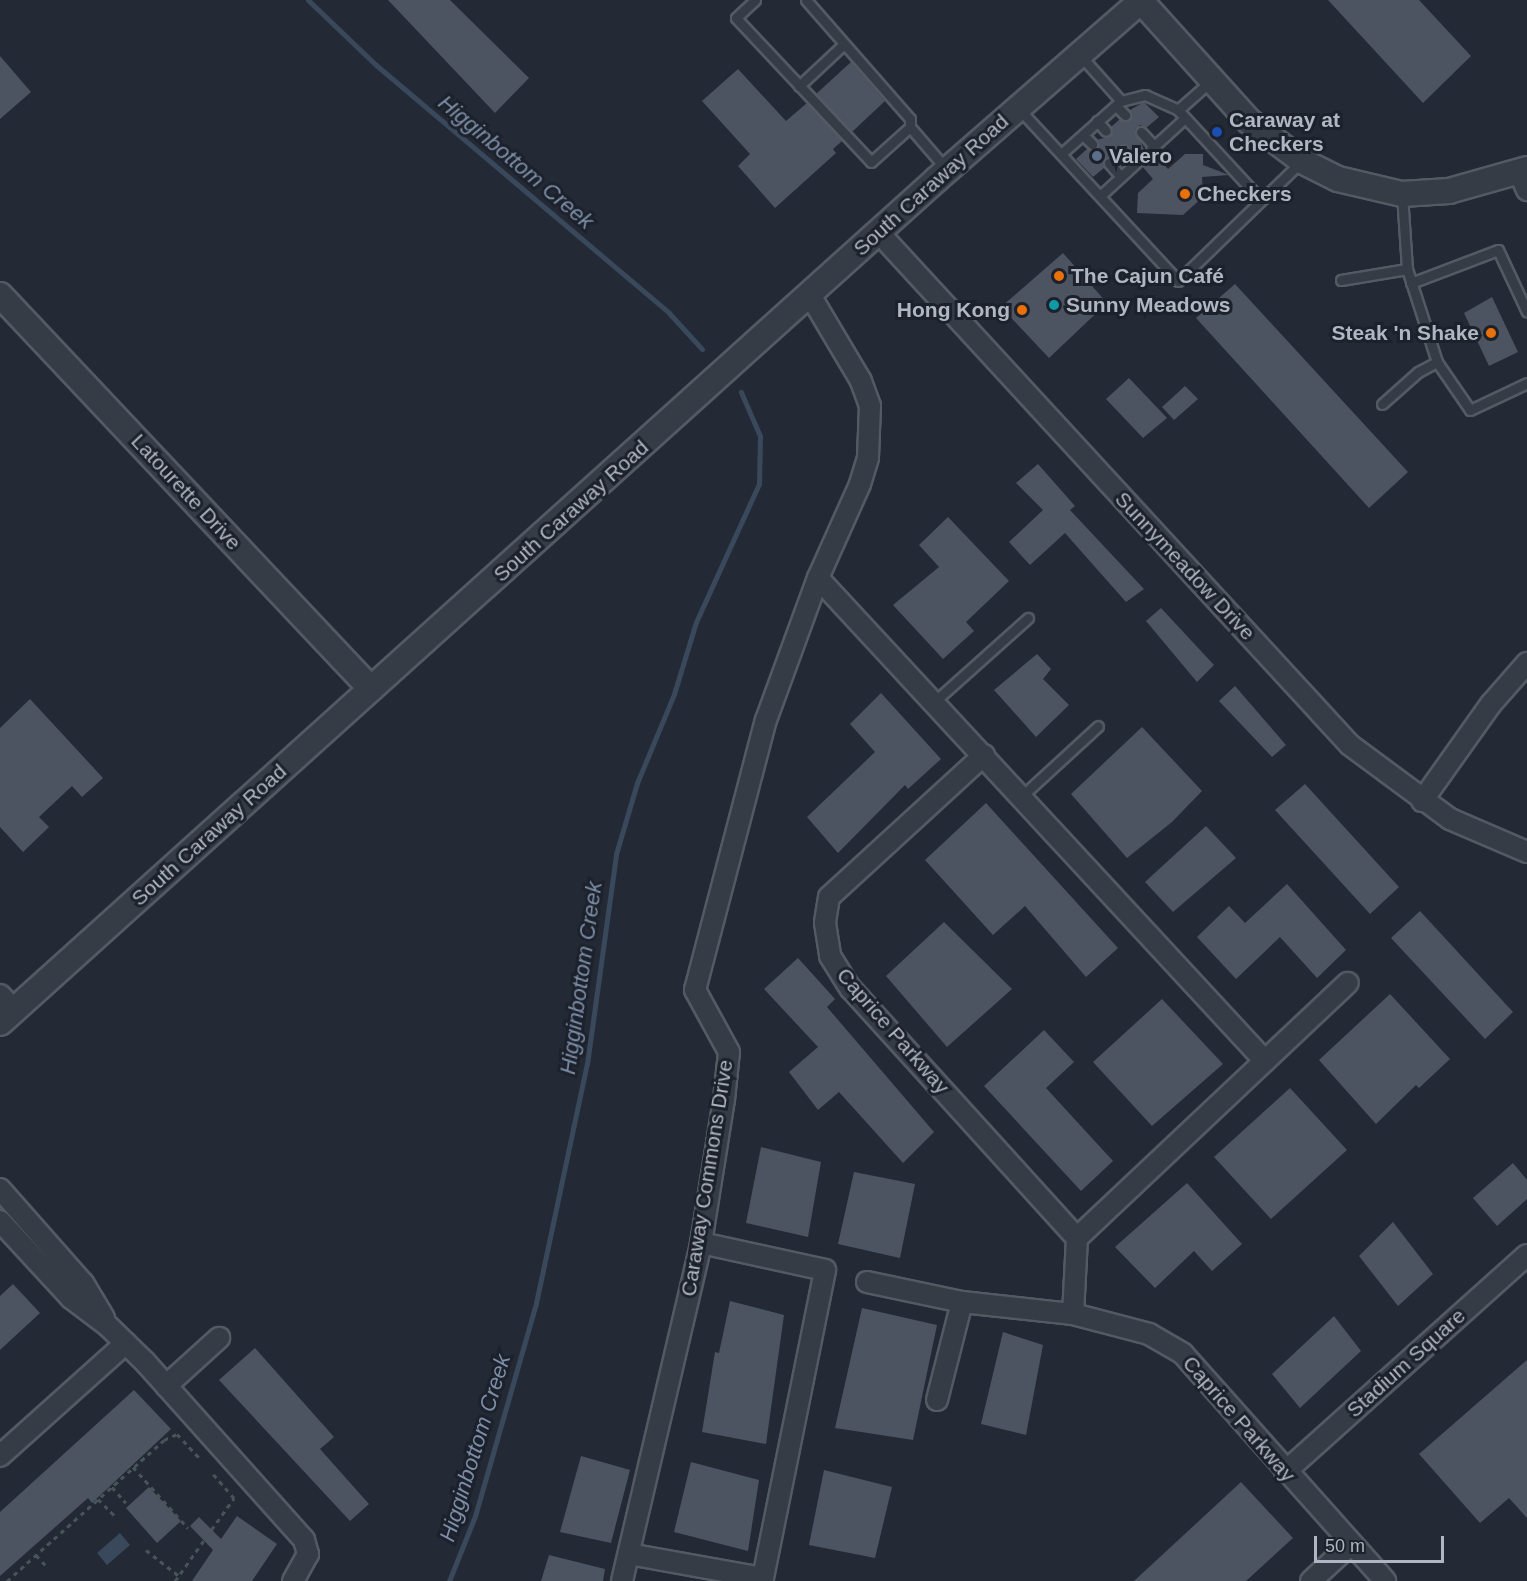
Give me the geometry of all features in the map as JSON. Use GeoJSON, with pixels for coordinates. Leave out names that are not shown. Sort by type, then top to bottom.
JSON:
{"type":"FeatureCollection","features":[{"type":"Feature","properties":{"kind":"street","name":"South Caraway Road"},"geometry":{"type":"LineString","coordinates":[[5,1009],[371,689],[1017,107],[1141,0]]}},
{"type":"Feature","properties":{"kind":"street"},"geometry":{"type":"LineString","coordinates":[[1141,0],[1249,121],[1302,161],[1338,179],[1402,194],[1449,191],[1524,177]]}},
{"type":"Feature","properties":{"kind":"street","name":"Sunnymeadow Drive"},"geometry":{"type":"LineString","coordinates":[[879,233],[1350,745],[1422,801],[1488,837],[1527,852]]}},
{"type":"Feature","properties":{"kind":"street","name":"Latourette Drive"},"geometry":{"type":"LineString","coordinates":[[0,295],[371,689]]}},
{"type":"Feature","properties":{"kind":"street"},"geometry":{"type":"LineString","coordinates":[[810,295],[861,381],[872,419],[860,484],[818,578],[1265,1061]]}},
{"type":"Feature","properties":{"kind":"street","name":"Caraway Commons Drive"},"geometry":{"type":"LineString","coordinates":[[622,1581],[701,1243],[729,1052],[695,990],[766,720],[818,578]]}},
{"type":"Feature","properties":{"kind":"street"},"geometry":{"type":"LineString","coordinates":[[1422,801],[1491,704],[1527,663]]}},
{"type":"Feature","properties":{"kind":"street","name":"Caprice Parkway"},"geometry":{"type":"LineString","coordinates":[[984,755],[829,897],[825,923],[830,956],[851,989],[1077,1238]]}},
{"type":"Feature","properties":{"kind":"street"},"geometry":{"type":"LineString","coordinates":[[1073,1314],[1077,1238],[1348,983]]}},
{"type":"Feature","properties":{"kind":"street"},"geometry":{"type":"LineString","coordinates":[[0,1189],[83,1283],[108,1326]]}},
{"type":"Feature","properties":{"kind":"street"},"geometry":{"type":"LineString","coordinates":[[0,1221],[71,1298],[126,1343],[304,1540],[308,1554],[293,1581]]}},
{"type":"Feature","properties":{"kind":"street"},"geometry":{"type":"LineString","coordinates":[[628,1554],[763,1578],[825,1270],[701,1243]]}},
{"type":"Feature","properties":{"kind":"street","name":"Stadium Square"},"geometry":{"type":"LineString","coordinates":[[1286,1472],[1527,1255]]}},
{"type":"Feature","properties":{"kind":"street","name":"Caprice Parkway"},"geometry":{"type":"LineString","coordinates":[[867,1282],[962,1302],[1073,1314],[1149,1334],[1183,1354],[1385,1581]]}},
{"type":"Feature","properties":{"kind":"street"},"geometry":{"type":"LineString","coordinates":[[937,1400],[962,1302]]}},
{"type":"Feature","properties":{"kind":"street"},"geometry":{"type":"LineString","coordinates":[[166,1386],[219,1338]]}},
{"type":"Feature","properties":{"kind":"street"},"geometry":{"type":"LineString","coordinates":[[0,1456],[126,1343]]}},
{"type":"Feature","properties":{"kind":"street"},"geometry":{"type":"LineString","coordinates":[[1311,1581],[1351,1544]]}},
{"type":"Feature","properties":{"kind":"lane"},"geometry":{"type":"LineString","coordinates":[[755,0],[736,18],[871,162],[910,127]]}},
{"type":"Feature","properties":{"kind":"lane"},"geometry":{"type":"LineString","coordinates":[[806,0],[910,119],[910,127],[947,170]]}},
{"type":"Feature","properties":{"kind":"lane"},"geometry":{"type":"LineString","coordinates":[[799,86],[843,45]]}},
{"type":"Feature","properties":{"kind":"lane"},"geometry":{"type":"LineString","coordinates":[[1079,54],[1125,115]]}},
{"type":"Feature","properties":{"kind":"lane"},"geometry":{"type":"LineString","coordinates":[[1178,110],[1212,80]]}},
{"type":"Feature","properties":{"kind":"lane"},"geometry":{"type":"LineString","coordinates":[[1061,154],[1118,104],[1145,95],[1178,110],[1261,200]]}},
{"type":"Feature","properties":{"kind":"lane"},"geometry":{"type":"LineString","coordinates":[[1017,107],[1178,280],[1302,161]]}},
{"type":"Feature","properties":{"kind":"lane"},"geometry":{"type":"LineString","coordinates":[[1142,132],[1152,148],[1185,118]]}},
{"type":"Feature","properties":{"kind":"lane"},"geometry":{"type":"LineString","coordinates":[[1097,121],[1106,131]]}},
{"type":"Feature","properties":{"kind":"lane"},"geometry":{"type":"LineString","coordinates":[[1083,135],[1092,144]]}},
{"type":"Feature","properties":{"kind":"lane"},"geometry":{"type":"LineString","coordinates":[[1100,196],[1136,162],[1123,150]]}},
{"type":"Feature","properties":{"kind":"lane"},"geometry":{"type":"LineString","coordinates":[[1109,163],[1120,177]]}},
{"type":"Feature","properties":{"kind":"lane"},"geometry":{"type":"LineString","coordinates":[[1402,194],[1407,269],[1437,362],[1470,410],[1527,383]]}},
{"type":"Feature","properties":{"kind":"lane"},"geometry":{"type":"LineString","coordinates":[[1412,283],[1498,250],[1527,312]]}},
{"type":"Feature","properties":{"kind":"lane"},"geometry":{"type":"LineString","coordinates":[[1341,280],[1407,269]]}},
{"type":"Feature","properties":{"kind":"lane"},"geometry":{"type":"LineString","coordinates":[[1382,404],[1418,372],[1437,362]]}},
{"type":"Feature","properties":{"kind":"lane"},"geometry":{"type":"LineString","coordinates":[[934,702],[1028,618]]}},
{"type":"Feature","properties":{"kind":"lane"},"geometry":{"type":"LineString","coordinates":[[1022,796],[1098,726]]}},
{"type":"Feature","properties":{"kind":"path"},"geometry":{"type":"LineString","coordinates":[[7,1581],[164,1440],[177,1434],[200,1460]]}},
{"type":"Feature","properties":{"kind":"path"},"geometry":{"type":"LineString","coordinates":[[133,1467],[188,1528]]}},
{"type":"Feature","properties":{"kind":"path"},"geometry":{"type":"LineString","coordinates":[[175,1581],[234,1498],[213,1474]]}},
{"type":"Feature","properties":{"kind":"path"},"geometry":{"type":"LineString","coordinates":[[112,1487],[126,1503]]}},
{"type":"Feature","properties":{"kind":"path"},"geometry":{"type":"LineString","coordinates":[[98,1499],[114,1515]]}},
{"type":"Feature","properties":{"kind":"path"},"geometry":{"type":"LineString","coordinates":[[146,1550],[178,1576]]}},
{"type":"Feature","properties":{"kind":"path"},"geometry":{"type":"LineString","coordinates":[[36,1555],[47,1567]]}},
{"type":"Feature","properties":{"kind":"water"},"geometry":{"type":"Polygon","coordinates":[[[120,1533],[130,1545],[107,1565],[97,1553],[120,1533]]]}},
{"type":"Feature","properties":{"kind":"building"},"geometry":{"type":"Polygon","coordinates":[[[388,0],[450,0],[529,78],[495,113],[388,0]]]}},
{"type":"Feature","properties":{"kind":"building"},"geometry":{"type":"Polygon","coordinates":[[[1328,0],[1419,0],[1471,56],[1423,103],[1328,0]]]}},
{"type":"Feature","properties":{"kind":"building"},"geometry":{"type":"Polygon","coordinates":[[[0,56],[31,92],[0,119],[0,56]]]}},
{"type":"Feature","properties":{"kind":"building"},"geometry":{"type":"Polygon","coordinates":[[[851,62],[885,101],[852,132],[816,94],[851,62]]]}},
{"type":"Feature","properties":{"kind":"building"},"geometry":{"type":"Polygon","coordinates":[[[738,69],[786,121],[807,103],[842,141],[833,149],[836,153],[775,208],[738,166],[750,154],[702,101],[738,69]]]}},
{"type":"Feature","properties":{"kind":"building","name":"Valero"},"geometry":{"type":"Polygon","coordinates":[[[1144,102],[1159,117],[1146,128],[1140,125],[1135,129],[1146,154],[1155,154],[1168,169],[1185,154],[1203,154],[1203,165],[1229,175],[1202,177],[1203,197],[1183,215],[1137,213],[1138,193],[1153,179],[1142,166],[1143,157],[1126,144],[1118,145],[1114,159],[1104,158],[1104,168],[1093,177],[1076,159],[1087,149],[1096,149],[1097,140],[1110,136],[1111,127],[1120,119],[1129,120],[1130,110],[1144,102]]]}},
{"type":"Feature","properties":{"kind":"building","name":"Sunny Meadows"},"geometry":{"type":"Polygon","coordinates":[[[1063,253],[1107,303],[1049,358],[1001,307],[1063,253]]]}},
{"type":"Feature","properties":{"kind":"building"},"geometry":{"type":"Polygon","coordinates":[[[1235,284],[1408,472],[1369,508],[1196,318],[1235,284]]]}},
{"type":"Feature","properties":{"kind":"building","name":"Steak 'n Shake"},"geometry":{"type":"Polygon","coordinates":[[[1492,297],[1518,352],[1489,366],[1464,313],[1492,297]]]}},
{"type":"Feature","properties":{"kind":"building"},"geometry":{"type":"Polygon","coordinates":[[[1129,378],[1167,418],[1143,438],[1106,399],[1129,378]]]}},
{"type":"Feature","properties":{"kind":"building"},"geometry":{"type":"Polygon","coordinates":[[[1185,386],[1198,399],[1174,420],[1162,407],[1185,386]]]}},
{"type":"Feature","properties":{"kind":"building"},"geometry":{"type":"Polygon","coordinates":[[[1038,464],[1075,506],[1070,510],[1144,589],[1126,602],[1065,533],[1030,565],[1009,542],[1043,510],[1016,483],[1038,464]]]}},
{"type":"Feature","properties":{"kind":"building"},"geometry":{"type":"Polygon","coordinates":[[[948,517],[1009,581],[966,622],[974,631],[943,659],[893,605],[939,567],[919,545],[948,517]]]}},
{"type":"Feature","properties":{"kind":"building"},"geometry":{"type":"Polygon","coordinates":[[[1161,608],[1214,665],[1197,682],[1146,621],[1161,608]]]}},
{"type":"Feature","properties":{"kind":"building"},"geometry":{"type":"Polygon","coordinates":[[[1037,654],[1051,669],[1043,679],[1069,705],[1036,737],[994,690],[1037,654]]]}},
{"type":"Feature","properties":{"kind":"building"},"geometry":{"type":"Polygon","coordinates":[[[1235,686],[1286,745],[1272,757],[1219,701],[1235,686]]]}},
{"type":"Feature","properties":{"kind":"building"},"geometry":{"type":"Polygon","coordinates":[[[881,693],[941,759],[908,789],[905,785],[838,853],[807,817],[875,752],[850,724],[881,693]]]}},
{"type":"Feature","properties":{"kind":"building"},"geometry":{"type":"Polygon","coordinates":[[[30,699],[103,778],[82,797],[72,786],[39,817],[49,827],[23,852],[0,827],[0,728],[30,699]]]}},
{"type":"Feature","properties":{"kind":"building"},"geometry":{"type":"Polygon","coordinates":[[[1142,727],[1202,791],[1172,822],[1127,858],[1071,794],[1142,727]]]}},
{"type":"Feature","properties":{"kind":"building"},"geometry":{"type":"Polygon","coordinates":[[[1305,784],[1399,887],[1370,914],[1275,810],[1305,784]]]}},
{"type":"Feature","properties":{"kind":"building"},"geometry":{"type":"Polygon","coordinates":[[[986,803],[1118,948],[1086,977],[1025,906],[993,935],[925,860],[986,803]]]}},
{"type":"Feature","properties":{"kind":"building"},"geometry":{"type":"Polygon","coordinates":[[[1206,826],[1236,858],[1173,912],[1145,882],[1206,826]]]}},
{"type":"Feature","properties":{"kind":"building"},"geometry":{"type":"Polygon","coordinates":[[[1287,884],[1346,950],[1317,978],[1280,937],[1236,979],[1197,937],[1229,906],[1245,923],[1287,884]]]}},
{"type":"Feature","properties":{"kind":"building"},"geometry":{"type":"Polygon","coordinates":[[[1420,911],[1513,1012],[1485,1039],[1391,938],[1420,911]]]}},
{"type":"Feature","properties":{"kind":"building"},"geometry":{"type":"Polygon","coordinates":[[[944,922],[1012,989],[947,1047],[886,976],[944,922]]]}},
{"type":"Feature","properties":{"kind":"building"},"geometry":{"type":"Polygon","coordinates":[[[798,958],[835,999],[827,1007],[934,1132],[903,1163],[839,1092],[818,1110],[789,1072],[818,1047],[764,989],[798,958]]]}},
{"type":"Feature","properties":{"kind":"building"},"geometry":{"type":"Polygon","coordinates":[[[1390,994],[1450,1059],[1419,1088],[1416,1085],[1376,1124],[1319,1060],[1390,994]]]}},
{"type":"Feature","properties":{"kind":"building"},"geometry":{"type":"Polygon","coordinates":[[[1162,999],[1223,1064],[1152,1126],[1093,1062],[1162,999]]]}},
{"type":"Feature","properties":{"kind":"building"},"geometry":{"type":"Polygon","coordinates":[[[1044,1030],[1074,1062],[1046,1088],[1113,1161],[1081,1191],[984,1086],[1044,1030]]]}},
{"type":"Feature","properties":{"kind":"building"},"geometry":{"type":"Polygon","coordinates":[[[1290,1088],[1347,1150],[1271,1219],[1214,1157],[1290,1088]]]}},
{"type":"Feature","properties":{"kind":"building"},"geometry":{"type":"Polygon","coordinates":[[[761,1147],[821,1162],[808,1237],[746,1223],[761,1147]]]}},
{"type":"Feature","properties":{"kind":"building"},"geometry":{"type":"Polygon","coordinates":[[[1513,1163],[1527,1180],[1527,1199],[1497,1226],[1473,1198],[1513,1163]]]}},
{"type":"Feature","properties":{"kind":"building"},"geometry":{"type":"Polygon","coordinates":[[[854,1172],[915,1184],[900,1258],[838,1244],[854,1172]]]}},
{"type":"Feature","properties":{"kind":"building"},"geometry":{"type":"Polygon","coordinates":[[[1187,1183],[1242,1244],[1212,1271],[1194,1251],[1155,1288],[1115,1247],[1187,1183]]]}},
{"type":"Feature","properties":{"kind":"building"},"geometry":{"type":"Polygon","coordinates":[[[1393,1222],[1433,1274],[1398,1306],[1359,1256],[1393,1222]]]}},
{"type":"Feature","properties":{"kind":"building"},"geometry":{"type":"Polygon","coordinates":[[[13,1284],[40,1313],[0,1350],[0,1296],[13,1284]]]}},
{"type":"Feature","properties":{"kind":"building"},"geometry":{"type":"Polygon","coordinates":[[[730,1301],[784,1315],[766,1444],[702,1432],[715,1352],[719,1353],[730,1301]]]}},
{"type":"Feature","properties":{"kind":"building"},"geometry":{"type":"Polygon","coordinates":[[[862,1308],[937,1325],[913,1440],[835,1428],[862,1308]]]}},
{"type":"Feature","properties":{"kind":"building"},"geometry":{"type":"Polygon","coordinates":[[[1334,1316],[1361,1351],[1300,1408],[1272,1374],[1334,1316]]]}},
{"type":"Feature","properties":{"kind":"building"},"geometry":{"type":"Polygon","coordinates":[[[1003,1332],[1043,1345],[1026,1435],[981,1424],[1003,1332]]]}},
{"type":"Feature","properties":{"kind":"building"},"geometry":{"type":"Polygon","coordinates":[[[255,1348],[334,1437],[320,1449],[369,1504],[350,1521],[219,1380],[255,1348]]]}},
{"type":"Feature","properties":{"kind":"building"},"geometry":{"type":"Polygon","coordinates":[[[1527,1360],[1527,1518],[1509,1498],[1480,1523],[1419,1454],[1527,1360]]]}},
{"type":"Feature","properties":{"kind":"building"},"geometry":{"type":"Polygon","coordinates":[[[134,1390],[171,1429],[92,1503],[88,1498],[0,1576],[0,1512],[134,1390]]]}},
{"type":"Feature","properties":{"kind":"building"},"geometry":{"type":"Polygon","coordinates":[[[581,1456],[630,1470],[611,1543],[560,1532],[581,1456]]]}},
{"type":"Feature","properties":{"kind":"building"},"geometry":{"type":"Polygon","coordinates":[[[691,1462],[759,1480],[748,1551],[674,1532],[691,1462]]]}},
{"type":"Feature","properties":{"kind":"building"},"geometry":{"type":"Polygon","coordinates":[[[824,1470],[892,1487],[875,1558],[809,1545],[824,1470]]]}},
{"type":"Feature","properties":{"kind":"building"},"geometry":{"type":"Polygon","coordinates":[[[1241,1482],[1293,1538],[1246,1581],[1134,1581],[1241,1482]]]}},
{"type":"Feature","properties":{"kind":"building"},"geometry":{"type":"Polygon","coordinates":[[[149,1487],[181,1521],[157,1543],[126,1508],[149,1487]]]}},
{"type":"Feature","properties":{"kind":"building"},"geometry":{"type":"Polygon","coordinates":[[[237,1516],[277,1544],[252,1581],[192,1581],[213,1550],[190,1526],[199,1517],[221,1539],[237,1516]]]}},
{"type":"Feature","properties":{"kind":"building"},"geometry":{"type":"Polygon","coordinates":[[[549,1555],[605,1569],[603,1581],[541,1581],[549,1555]]]}},
{"type":"Feature","properties":{"kind":"waterway","name":"Higginbottom Creek"},"geometry":{"type":"LineString","coordinates":[[308,0],[376,65],[669,313],[702,349]]}},
{"type":"Feature","properties":{"kind":"waterway","name":"Higginbottom Creek"},"geometry":{"type":"LineString","coordinates":[[449,1581],[475,1516],[536,1303],[587,1064],[616,854],[637,783],[674,694],[696,622],[759,484],[760,436],[741,392]]}},
{"type":"Feature","properties":{"kind":"place","name":"Caraway at Checkers"},"geometry":{"type":"Point","coordinates":[1217,132]}},
{"type":"Feature","properties":{"kind":"place","name":"Valero"},"geometry":{"type":"Point","coordinates":[1097,156]}},
{"type":"Feature","properties":{"kind":"place","name":"Checkers"},"geometry":{"type":"Point","coordinates":[1185,194]}},
{"type":"Feature","properties":{"kind":"place","name":"The Cajun Café"},"geometry":{"type":"Point","coordinates":[1059,276]}},
{"type":"Feature","properties":{"kind":"place","name":"Sunny Meadows"},"geometry":{"type":"Point","coordinates":[1054,305]}},
{"type":"Feature","properties":{"kind":"place","name":"Hong Kong"},"geometry":{"type":"Point","coordinates":[1022,310]}},
{"type":"Feature","properties":{"kind":"place","name":"Steak 'n Shake"},"geometry":{"type":"Point","coordinates":[1491,333]}}]}
